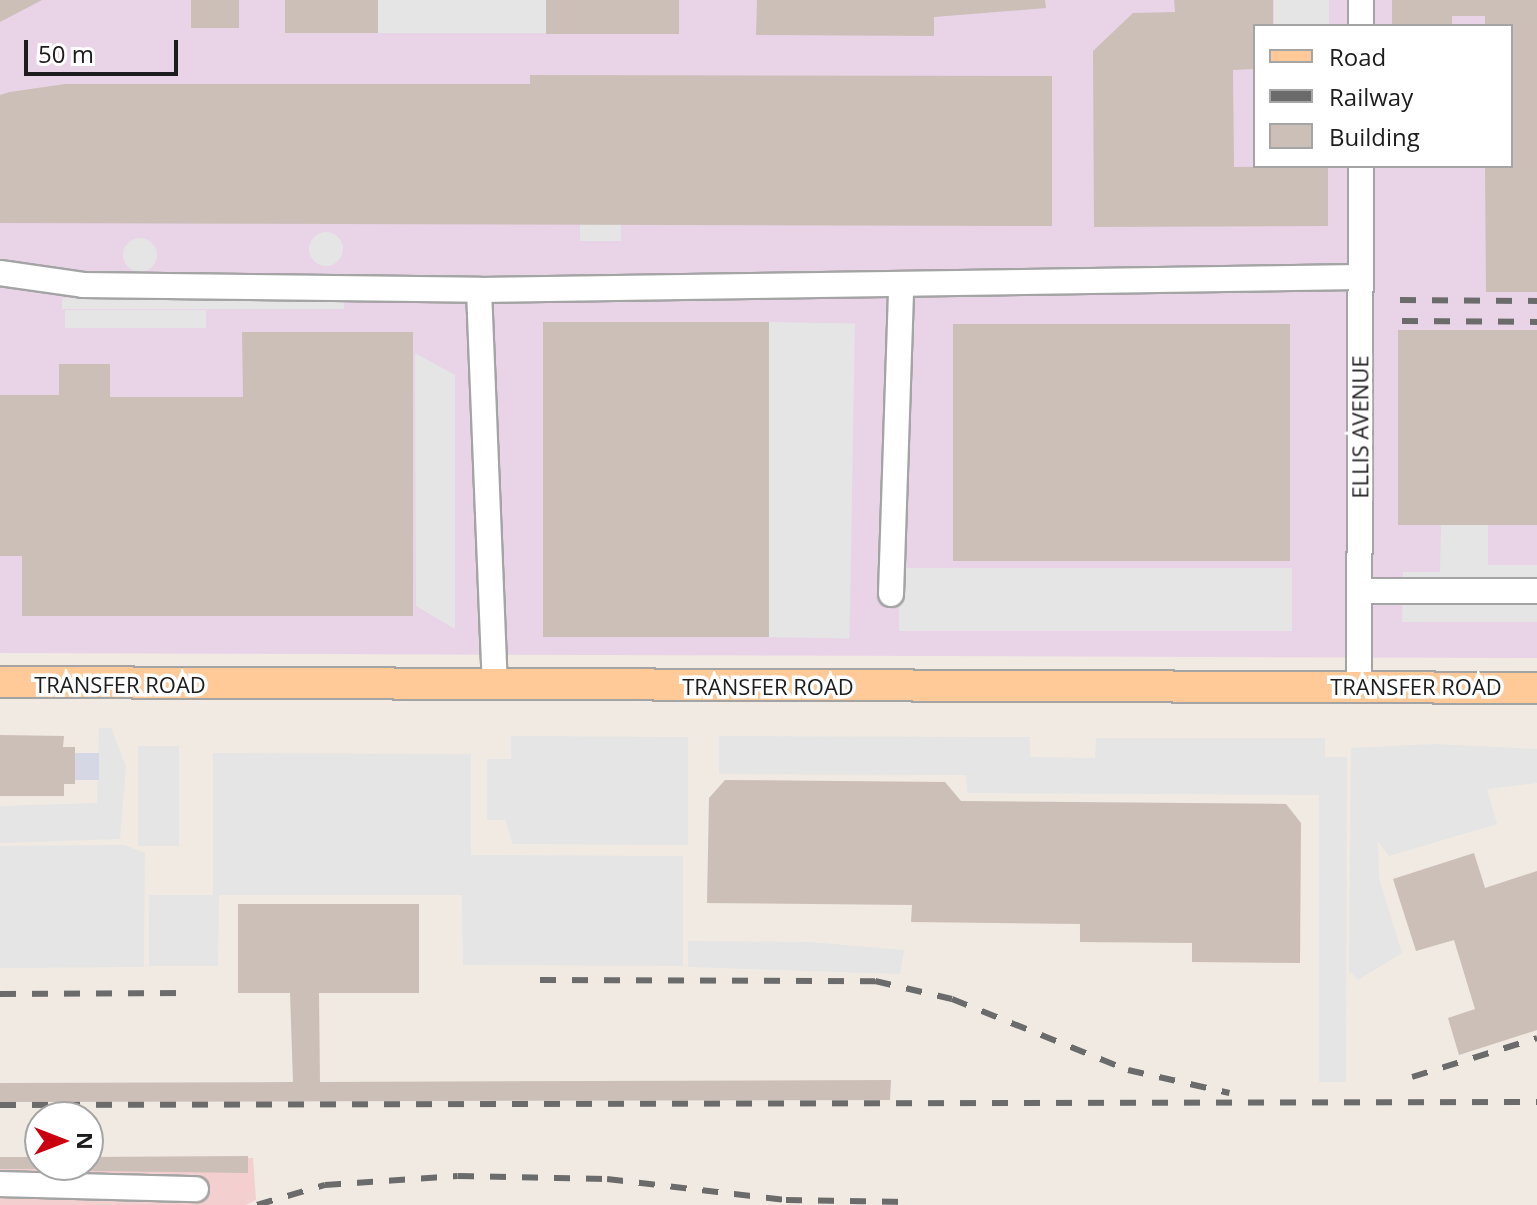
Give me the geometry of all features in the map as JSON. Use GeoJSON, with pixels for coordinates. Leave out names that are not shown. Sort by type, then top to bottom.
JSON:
{"type":"FeatureCollection","features":[{"type":"Feature","properties":{"kind":"main road","name":"TRANSFER ROAD"},"geometry":{"type":"LineString","coordinates":[[0,682],[495,687],[1537,688]]}},
{"type":"Feature","properties":{"kind":"street"},"geometry":{"type":"LineString","coordinates":[[1361,0],[1361,24]]}},
{"type":"Feature","properties":{"kind":"street","name":"ELLIS AVENUE"},"geometry":{"type":"LineString","coordinates":[[1359,687],[1361,168]]}},
{"type":"Feature","properties":{"kind":"street"},"geometry":{"type":"LineString","coordinates":[[0,273],[83,285],[479,290],[901,288],[968,280],[1360,277]]}},
{"type":"Feature","properties":{"kind":"street"},"geometry":{"type":"LineString","coordinates":[[891,594],[901,288]]}},
{"type":"Feature","properties":{"kind":"street"},"geometry":{"type":"LineString","coordinates":[[479,290],[495,687]]}},
{"type":"Feature","properties":{"kind":"street"},"geometry":{"type":"LineString","coordinates":[[1359,591],[1537,591]]}},
{"type":"Feature","properties":{"kind":"street"},"geometry":{"type":"LineString","coordinates":[[0,1184],[196,1189]]}},
{"type":"Feature","properties":{"kind":"shaded area"},"geometry":{"type":"Polygon","coordinates":[[[0,0],[1537,0],[1537,658],[0,653],[0,0]]]}},
{"type":"Feature","properties":{"kind":"shaded area"},"geometry":{"type":"Polygon","coordinates":[[[378,0],[546,0],[546,33],[378,33],[378,0]]]}},
{"type":"Feature","properties":{"kind":"shaded area"},"geometry":{"type":"Polygon","coordinates":[[[1274,0],[1329,0],[1329,24],[1274,24],[1274,0]]]}},
{"type":"Feature","properties":{"kind":"shaded area"},"geometry":{"type":"Polygon","coordinates":[[[580,224],[621,224],[621,241],[580,241],[580,224]]]}},
{"type":"Feature","properties":{"kind":"shaded area"},"geometry":{"type":"Polygon","coordinates":[[[326,232],[338,237],[343,249],[338,261],[326,266],[314,261],[309,249],[314,237],[326,232]]]}},
{"type":"Feature","properties":{"kind":"shaded area"},"geometry":{"type":"Polygon","coordinates":[[[140,238],[152,243],[157,255],[152,267],[140,272],[128,267],[123,255],[128,243],[140,238]]]}},
{"type":"Feature","properties":{"kind":"shaded area"},"geometry":{"type":"Polygon","coordinates":[[[62,298],[344,298],[344,309],[62,309],[62,298]]]}},
{"type":"Feature","properties":{"kind":"shaded area"},"geometry":{"type":"Polygon","coordinates":[[[65,310],[206,310],[206,328],[65,328],[65,310]]]}},
{"type":"Feature","properties":{"kind":"shaded area"},"geometry":{"type":"Polygon","coordinates":[[[769,322],[855,324],[849,638],[764,637],[769,322]]]}},
{"type":"Feature","properties":{"kind":"shaded area"},"geometry":{"type":"Polygon","coordinates":[[[415,353],[455,375],[455,629],[416,606],[415,353]]]}},
{"type":"Feature","properties":{"kind":"shaded area"},"geometry":{"type":"Polygon","coordinates":[[[1441,525],[1488,525],[1488,565],[1537,565],[1537,622],[1402,622],[1403,572],[1440,572],[1441,525]]]}},
{"type":"Feature","properties":{"kind":"shaded area"},"geometry":{"type":"Polygon","coordinates":[[[899,568],[1292,568],[1292,631],[899,631],[899,568]]]}},
{"type":"Feature","properties":{"kind":"shaded area"},"geometry":{"type":"Polygon","coordinates":[[[99,728],[111,728],[126,767],[120,839],[0,843],[0,806],[97,803],[99,728]]]}},
{"type":"Feature","properties":{"kind":"shaded area"},"geometry":{"type":"Polygon","coordinates":[[[511,736],[688,737],[688,845],[513,844],[505,820],[487,820],[487,759],[511,759],[511,736]]]}},
{"type":"Feature","properties":{"kind":"shaded area"},"geometry":{"type":"Polygon","coordinates":[[[719,736],[1030,737],[1030,757],[1095,758],[1096,738],[1325,738],[1325,757],[1347,757],[1346,1082],[1319,1082],[1319,795],[967,793],[966,775],[719,774],[719,736]]]}},
{"type":"Feature","properties":{"kind":"shaded area"},"geometry":{"type":"Polygon","coordinates":[[[1434,744],[1537,749],[1537,783],[1487,789],[1497,824],[1389,856],[1378,842],[1379,878],[1402,953],[1358,980],[1349,971],[1351,748],[1434,744]]]}},
{"type":"Feature","properties":{"kind":"shaded area"},"geometry":{"type":"Polygon","coordinates":[[[138,746],[179,746],[179,846],[138,846],[138,746]]]}},
{"type":"Feature","properties":{"kind":"shaded area"},"geometry":{"type":"Polygon","coordinates":[[[75,753],[99,753],[99,780],[75,780],[75,753]]]}},
{"type":"Feature","properties":{"kind":"shaded area"},"geometry":{"type":"Polygon","coordinates":[[[213,753],[471,754],[471,855],[683,856],[683,966],[463,965],[462,895],[219,895],[218,966],[149,966],[149,895],[213,895],[213,753]]]}},
{"type":"Feature","properties":{"kind":"shaded area"},"geometry":{"type":"Polygon","coordinates":[[[124,845],[145,853],[144,967],[0,968],[0,846],[124,845]]]}},
{"type":"Feature","properties":{"kind":"shaded area"},"geometry":{"type":"Polygon","coordinates":[[[688,941],[809,942],[904,950],[900,974],[688,967],[688,941]]]}},
{"type":"Feature","properties":{"kind":"shaded area"},"geometry":{"type":"Polygon","coordinates":[[[253,1158],[256,1200],[245,1205],[0,1205],[0,1160],[24,1161],[24,1181],[104,1181],[104,1159],[253,1158]]]}},
{"type":"Feature","properties":{"kind":"building"},"geometry":{"type":"Polygon","coordinates":[[[0,0],[42,0],[0,22],[0,0]]]}},
{"type":"Feature","properties":{"kind":"building"},"geometry":{"type":"Polygon","coordinates":[[[191,0],[239,0],[239,28],[191,28],[191,0]]]}},
{"type":"Feature","properties":{"kind":"building"},"geometry":{"type":"Polygon","coordinates":[[[285,0],[378,0],[378,33],[285,33],[285,0]]]}},
{"type":"Feature","properties":{"kind":"building"},"geometry":{"type":"Polygon","coordinates":[[[546,0],[679,0],[679,34],[546,34],[546,0]]]}},
{"type":"Feature","properties":{"kind":"building"},"geometry":{"type":"Polygon","coordinates":[[[757,0],[1045,0],[1046,8],[934,17],[934,36],[756,35],[757,0]]]}},
{"type":"Feature","properties":{"kind":"building"},"geometry":{"type":"Polygon","coordinates":[[[1174,0],[1273,0],[1273,24],[1253,24],[1253,69],[1233,70],[1234,167],[1328,168],[1328,226],[1094,227],[1093,51],[1133,13],[1175,12],[1174,0]]]}},
{"type":"Feature","properties":{"kind":"building"},"geometry":{"type":"Polygon","coordinates":[[[1392,0],[1537,0],[1537,292],[1486,292],[1485,168],[1513,168],[1513,24],[1485,24],[1485,16],[1452,16],[1452,24],[1392,24],[1392,0]]]}},
{"type":"Feature","properties":{"kind":"building"},"geometry":{"type":"Polygon","coordinates":[[[530,75],[1052,76],[1052,226],[0,223],[0,95],[10,92],[65,84],[530,84],[530,75]]]}},
{"type":"Feature","properties":{"kind":"building"},"geometry":{"type":"Polygon","coordinates":[[[543,322],[769,322],[769,637],[543,637],[543,322]]]}},
{"type":"Feature","properties":{"kind":"building"},"geometry":{"type":"Polygon","coordinates":[[[953,324],[1290,324],[1290,561],[953,561],[953,324]]]}},
{"type":"Feature","properties":{"kind":"building"},"geometry":{"type":"Polygon","coordinates":[[[1398,330],[1537,330],[1537,525],[1398,525],[1398,330]]]}},
{"type":"Feature","properties":{"kind":"building"},"geometry":{"type":"Polygon","coordinates":[[[242,332],[413,332],[413,616],[22,616],[22,556],[0,556],[0,395],[59,395],[59,364],[110,364],[110,397],[243,397],[242,332]]]}},
{"type":"Feature","properties":{"kind":"building"},"geometry":{"type":"Polygon","coordinates":[[[0,735],[64,736],[63,747],[75,747],[75,784],[64,784],[64,796],[0,796],[0,735]]]}},
{"type":"Feature","properties":{"kind":"building"},"geometry":{"type":"Polygon","coordinates":[[[725,780],[945,782],[961,801],[1286,804],[1301,823],[1300,963],[1192,962],[1192,943],[1080,942],[1080,924],[911,922],[912,905],[707,903],[709,798],[725,780]]]}},
{"type":"Feature","properties":{"kind":"building"},"geometry":{"type":"Polygon","coordinates":[[[1474,853],[1485,888],[1537,871],[1537,1030],[1459,1055],[1448,1018],[1475,1009],[1454,940],[1416,951],[1393,879],[1474,853]]]}},
{"type":"Feature","properties":{"kind":"building"},"geometry":{"type":"Polygon","coordinates":[[[238,904],[419,904],[419,993],[319,993],[320,1082],[891,1080],[890,1100],[0,1102],[0,1083],[293,1082],[290,993],[238,993],[238,904]]]}},
{"type":"Feature","properties":{"kind":"building"},"geometry":{"type":"Polygon","coordinates":[[[248,1156],[248,1173],[104,1171],[104,1157],[248,1156]]]}},
{"type":"Feature","properties":{"kind":"building"},"geometry":{"type":"Polygon","coordinates":[[[0,1157],[24,1157],[24,1169],[0,1169],[0,1157]]]}},
{"type":"Feature","properties":{"kind":"railway"},"geometry":{"type":"LineString","coordinates":[[1400,300],[1537,301]]}},
{"type":"Feature","properties":{"kind":"railway"},"geometry":{"type":"LineString","coordinates":[[1402,321],[1537,322]]}},
{"type":"Feature","properties":{"kind":"railway"},"geometry":{"type":"LineString","coordinates":[[540,980],[875,981],[952,999],[1128,1070],[1229,1093]]}},
{"type":"Feature","properties":{"kind":"railway"},"geometry":{"type":"LineString","coordinates":[[0,994],[187,993]]}},
{"type":"Feature","properties":{"kind":"railway"},"geometry":{"type":"LineString","coordinates":[[1412,1077],[1537,1038]]}},
{"type":"Feature","properties":{"kind":"railway"},"geometry":{"type":"LineString","coordinates":[[0,1105],[1537,1102]]}},
{"type":"Feature","properties":{"kind":"railway"},"geometry":{"type":"LineString","coordinates":[[257,1205],[325,1185],[458,1176],[607,1179],[786,1200],[908,1202]]}}]}
